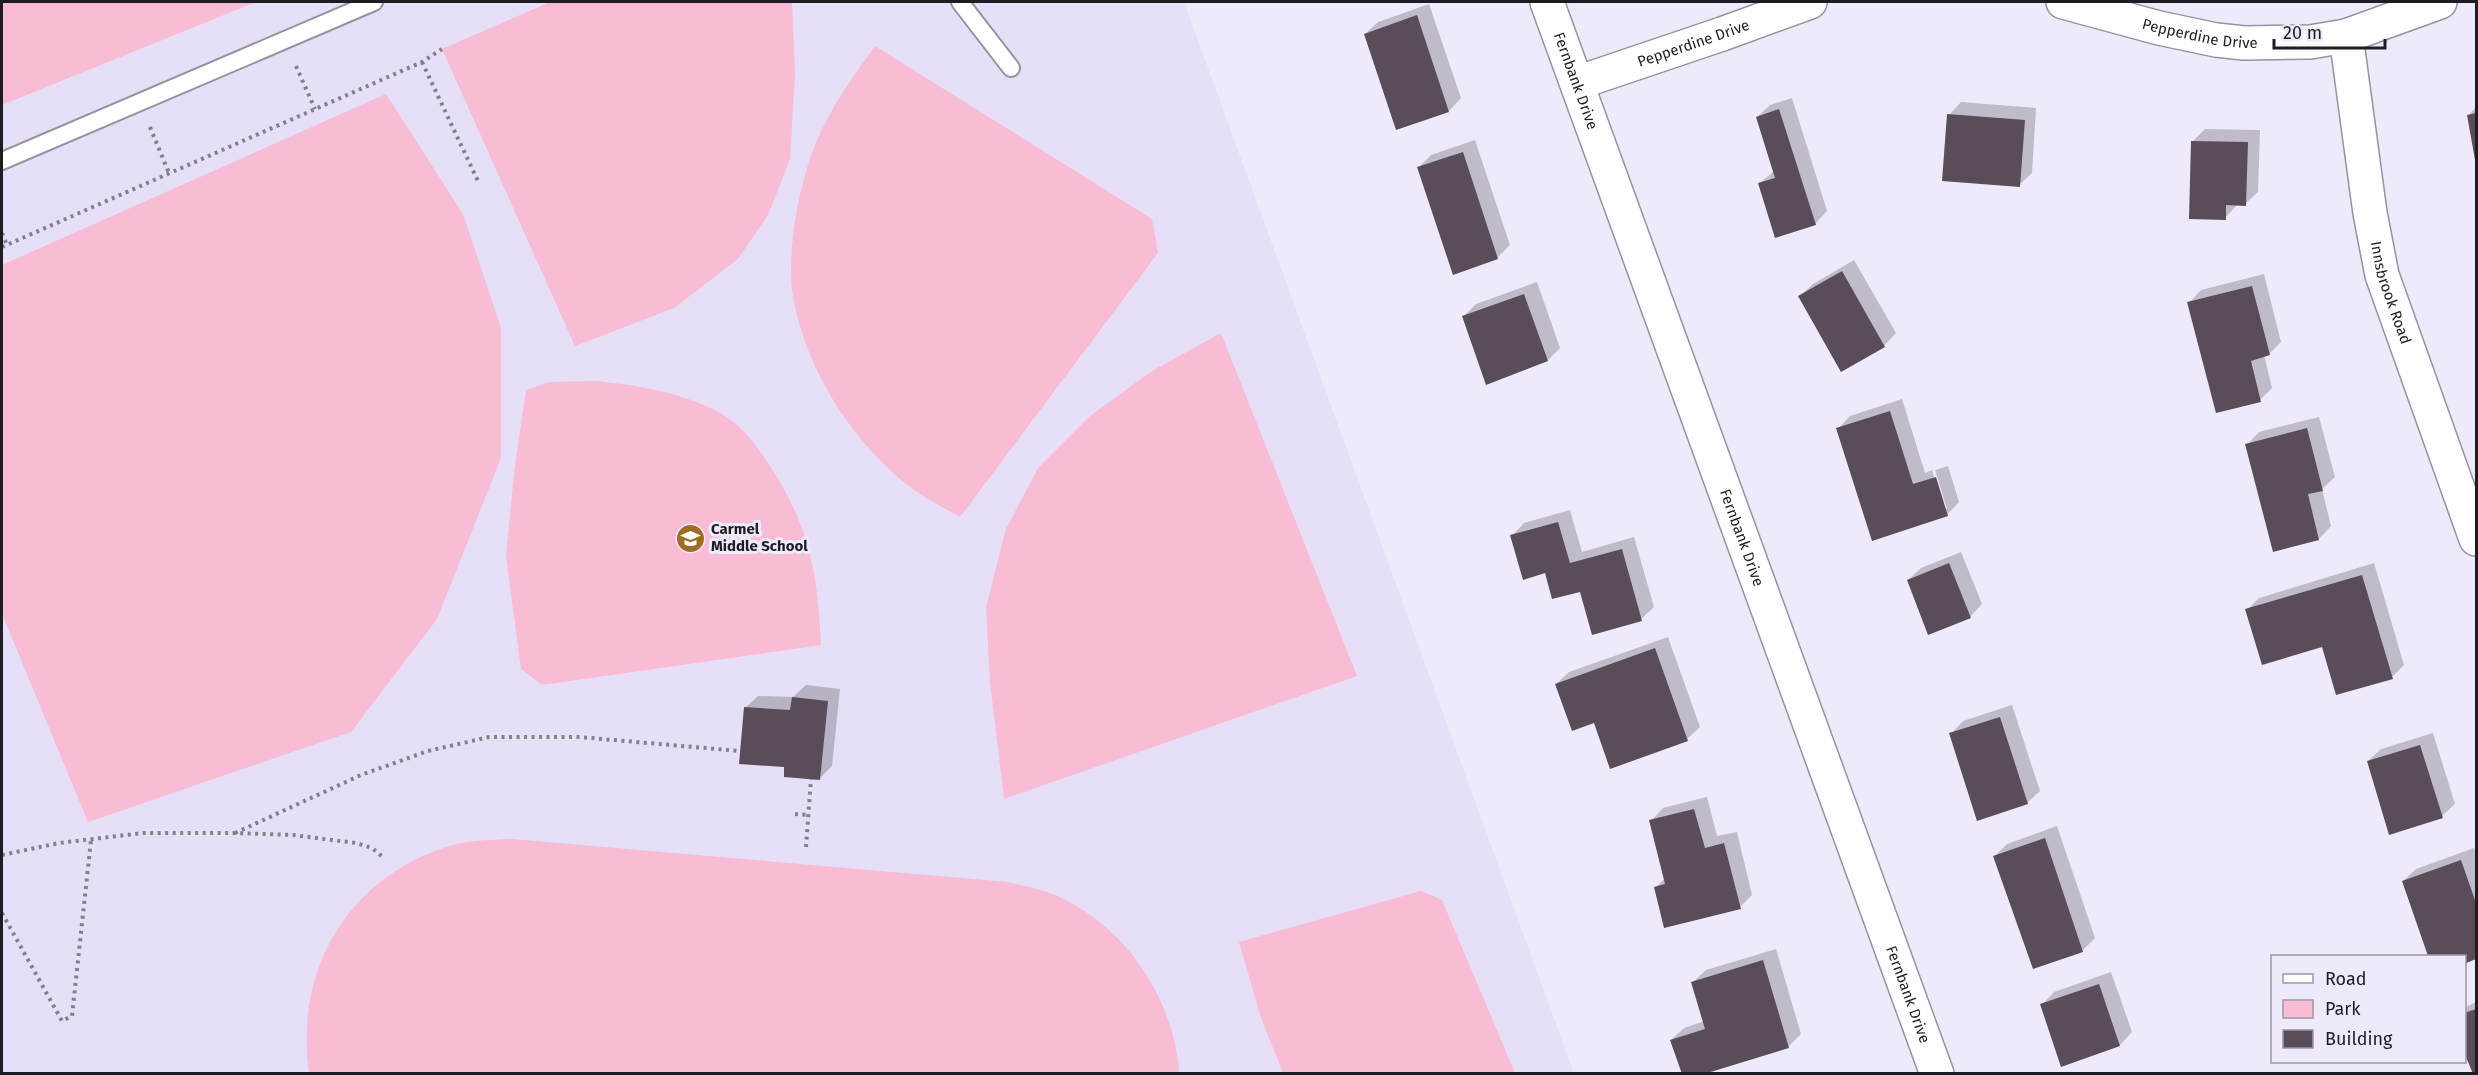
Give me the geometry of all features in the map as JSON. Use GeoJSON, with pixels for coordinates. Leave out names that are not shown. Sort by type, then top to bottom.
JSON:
{"type":"FeatureCollection","features":[{"type":"Feature","properties":{"kind":"street","name":"Fernbank Drive"},"geometry":{"type":"LineString","coordinates":[[1547,2],[1936,1074]]}},
{"type":"Feature","properties":{"kind":"street","name":"Pepperdine Drive"},"geometry":{"type":"LineString","coordinates":[[1577,83],[1810,2]]}},
{"type":"Feature","properties":{"kind":"street","name":"Pepperdine Drive"},"geometry":{"type":"LineString","coordinates":[[2063,2],[2158,28],[2244,43],[2310,42],[2346,36],[2440,2]]}},
{"type":"Feature","properties":{"kind":"street","name":"Innsbrook Road"},"geometry":{"type":"LineString","coordinates":[[2346,36],[2370,213],[2382,275],[2476,539]]}},
{"type":"Feature","properties":{"kind":"lane"},"geometry":{"type":"LineString","coordinates":[[2,160],[374,2]]}},
{"type":"Feature","properties":{"kind":"lane"},"geometry":{"type":"LineString","coordinates":[[960,2],[1011,68]]}},
{"type":"Feature","properties":{"kind":"path"},"geometry":{"type":"LineString","coordinates":[[2,247],[422,62],[442,49]]}},
{"type":"Feature","properties":{"kind":"path"},"geometry":{"type":"LineString","coordinates":[[293,58],[315,109]]}},
{"type":"Feature","properties":{"kind":"path"},"geometry":{"type":"LineString","coordinates":[[422,62],[478,181]]}},
{"type":"Feature","properties":{"kind":"path"},"geometry":{"type":"LineString","coordinates":[[148,122],[169,173]]}},
{"type":"Feature","properties":{"kind":"path"},"geometry":{"type":"LineString","coordinates":[[2,233],[7,245]]}},
{"type":"Feature","properties":{"kind":"path"},"geometry":{"type":"LineString","coordinates":[[235,832],[362,776],[428,751],[489,737],[579,737],[740,751]]}},
{"type":"Feature","properties":{"kind":"path"},"geometry":{"type":"LineString","coordinates":[[806,847],[811,779]]}},
{"type":"Feature","properties":{"kind":"path"},"geometry":{"type":"LineString","coordinates":[[795,814],[808,815]]}},
{"type":"Feature","properties":{"kind":"path"},"geometry":{"type":"LineString","coordinates":[[2,855],[59,843],[143,833],[235,832],[293,835],[356,843],[372,848],[384,858]]}},
{"type":"Feature","properties":{"kind":"path"},"geometry":{"type":"LineString","coordinates":[[2,913],[62,1021],[72,1016],[91,840]]}},
{"type":"Feature","properties":{"kind":"shaded area","name":"Carmel Middle School"},"geometry":{"type":"Polygon","coordinates":[[[2,2],[1184,2],[1574,1073],[2,1074],[2,2]]]}},
{"type":"Feature","properties":{"kind":"green space"},"geometry":{"type":"Polygon","coordinates":[[[2,2],[256,2],[2,105],[2,2]]]}},
{"type":"Feature","properties":{"kind":"green space"},"geometry":{"type":"Polygon","coordinates":[[[550,2],[792,2],[795,74],[790,159],[768,215],[738,259],[674,308],[575,346],[442,49],[550,2]]]}},
{"type":"Feature","properties":{"kind":"green space"},"geometry":{"type":"Polygon","coordinates":[[[875,46],[1152,219],[1158,253],[960,517],[913,489],[891,471],[852,428],[821,378],[799,323],[793,296],[791,260],[795,219],[810,159],[835,105],[875,46]]]}},
{"type":"Feature","properties":{"kind":"green space"},"geometry":{"type":"Polygon","coordinates":[[[386,94],[463,214],[501,328],[501,458],[437,619],[351,732],[88,822],[2,614],[2,265],[386,94]]]}},
{"type":"Feature","properties":{"kind":"green space"},"geometry":{"type":"Polygon","coordinates":[[[1221,333],[1357,676],[1004,799],[990,682],[986,607],[1006,529],[1038,468],[1090,416],[1152,371],[1221,333]]]}},
{"type":"Feature","properties":{"kind":"green space"},"geometry":{"type":"Polygon","coordinates":[[[597,381],[647,388],[679,396],[725,416],[749,437],[782,485],[802,528],[814,572],[821,645],[542,685],[521,669],[506,556],[514,473],[526,390],[550,382],[597,381]]]}},
{"type":"Feature","properties":{"kind":"green space"},"geometry":{"type":"Polygon","coordinates":[[[512,839],[1008,882],[1044,891],[1071,903],[1096,919],[1119,939],[1138,962],[1154,988],[1166,1015],[1175,1044],[1179,1073],[309,1073],[307,1034],[311,997],[321,963],[337,931],[358,903],[385,879],[417,859],[460,843],[512,839]]]}},
{"type":"Feature","properties":{"kind":"green space"},"geometry":{"type":"Polygon","coordinates":[[[1421,891],[1442,900],[1515,1073],[1283,1073],[1261,1018],[1239,942],[1421,891]]]}},
{"type":"Feature","properties":{"kind":"building"},"geometry":{"type":"Polygon","coordinates":[[[1417,15],[1449,112],[1396,130],[1364,34],[1417,15]]]}},
{"type":"Feature","properties":{"kind":"building"},"geometry":{"type":"Polygon","coordinates":[[[1779,109],[1816,225],[1775,238],[1758,183],[1775,178],[1756,117],[1779,109]]]}},
{"type":"Feature","properties":{"kind":"building"},"geometry":{"type":"Polygon","coordinates":[[[2476,113],[2476,160],[2475,160],[2467,115],[2476,113]]]}},
{"type":"Feature","properties":{"kind":"building"},"geometry":{"type":"Polygon","coordinates":[[[1947,114],[2025,120],[2020,187],[1942,181],[1947,114]]]}},
{"type":"Feature","properties":{"kind":"building"},"geometry":{"type":"Polygon","coordinates":[[[2191,141],[2248,142],[2246,206],[2226,205],[2226,220],[2189,219],[2191,141]]]}},
{"type":"Feature","properties":{"kind":"building"},"geometry":{"type":"Polygon","coordinates":[[[1463,152],[1498,259],[1453,275],[1417,167],[1463,152]]]}},
{"type":"Feature","properties":{"kind":"building"},"geometry":{"type":"Polygon","coordinates":[[[1842,271],[1885,347],[1841,372],[1798,296],[1842,271]]]}},
{"type":"Feature","properties":{"kind":"building"},"geometry":{"type":"Polygon","coordinates":[[[2252,286],[2270,355],[2251,361],[2261,402],[2216,413],[2187,302],[2252,286]]]}},
{"type":"Feature","properties":{"kind":"building"},"geometry":{"type":"Polygon","coordinates":[[[1524,294],[1548,361],[1486,385],[1462,316],[1524,294]]]}},
{"type":"Feature","properties":{"kind":"building"},"geometry":{"type":"Polygon","coordinates":[[[1890,411],[1913,484],[1936,477],[1948,516],[1872,541],[1836,428],[1890,411]]]}},
{"type":"Feature","properties":{"kind":"building"},"geometry":{"type":"Polygon","coordinates":[[[2307,428],[2323,491],[2308,494],[2319,540],[2273,552],[2245,444],[2307,428]]]}},
{"type":"Feature","properties":{"kind":"building"},"geometry":{"type":"Polygon","coordinates":[[[1558,522],[1570,563],[1622,549],[1642,621],[1592,635],[1580,592],[1552,599],[1545,573],[1523,580],[1510,535],[1558,522]]]}},
{"type":"Feature","properties":{"kind":"building"},"geometry":{"type":"Polygon","coordinates":[[[1949,563],[1971,618],[1928,635],[1907,580],[1949,563]]]}},
{"type":"Feature","properties":{"kind":"building"},"geometry":{"type":"Polygon","coordinates":[[[2362,575],[2393,679],[2336,695],[2322,647],[2262,665],[2245,609],[2362,575]]]}},
{"type":"Feature","properties":{"kind":"building"},"geometry":{"type":"Polygon","coordinates":[[[1655,648],[1688,741],[1610,769],[1594,723],[1572,731],[1555,684],[1655,648]]]}},
{"type":"Feature","properties":{"kind":"building"},"geometry":{"type":"Polygon","coordinates":[[[792,697],[828,701],[820,780],[784,777],[784,767],[739,764],[744,707],[790,710],[792,697]]]}},
{"type":"Feature","properties":{"kind":"building"},"geometry":{"type":"Polygon","coordinates":[[[2000,717],[2028,804],[1977,821],[1949,733],[2000,717]]]}},
{"type":"Feature","properties":{"kind":"building"},"geometry":{"type":"Polygon","coordinates":[[[2420,745],[2443,818],[2389,835],[2367,761],[2420,745]]]}},
{"type":"Feature","properties":{"kind":"building"},"geometry":{"type":"Polygon","coordinates":[[[1694,809],[1705,848],[1724,843],[1741,909],[1664,928],[1654,887],[1665,884],[1649,820],[1694,809]]]}},
{"type":"Feature","properties":{"kind":"building"},"geometry":{"type":"Polygon","coordinates":[[[2045,838],[2083,952],[2033,969],[1993,856],[2045,838]]]}},
{"type":"Feature","properties":{"kind":"building"},"geometry":{"type":"Polygon","coordinates":[[[2461,860],[2476,903],[2476,959],[2466,963],[2466,955],[2428,955],[2402,881],[2461,860]]]}},
{"type":"Feature","properties":{"kind":"building"},"geometry":{"type":"Polygon","coordinates":[[[1763,960],[1789,1048],[1704,1074],[1682,1074],[1670,1040],[1705,1029],[1691,982],[1763,960]]]}},
{"type":"Feature","properties":{"kind":"building"},"geometry":{"type":"Polygon","coordinates":[[[2099,984],[2120,1046],[2061,1067],[2040,1004],[2099,984]]]}},
{"type":"Feature","properties":{"kind":"building"},"geometry":{"type":"Polygon","coordinates":[[[2476,1009],[2476,1074],[2473,1074],[2466,1057],[2466,1012],[2476,1009]]]}},
{"type":"Feature","properties":{"kind":"place","name":"Carmel Middle School"},"geometry":{"type":"Point","coordinates":[690,538]}}]}
